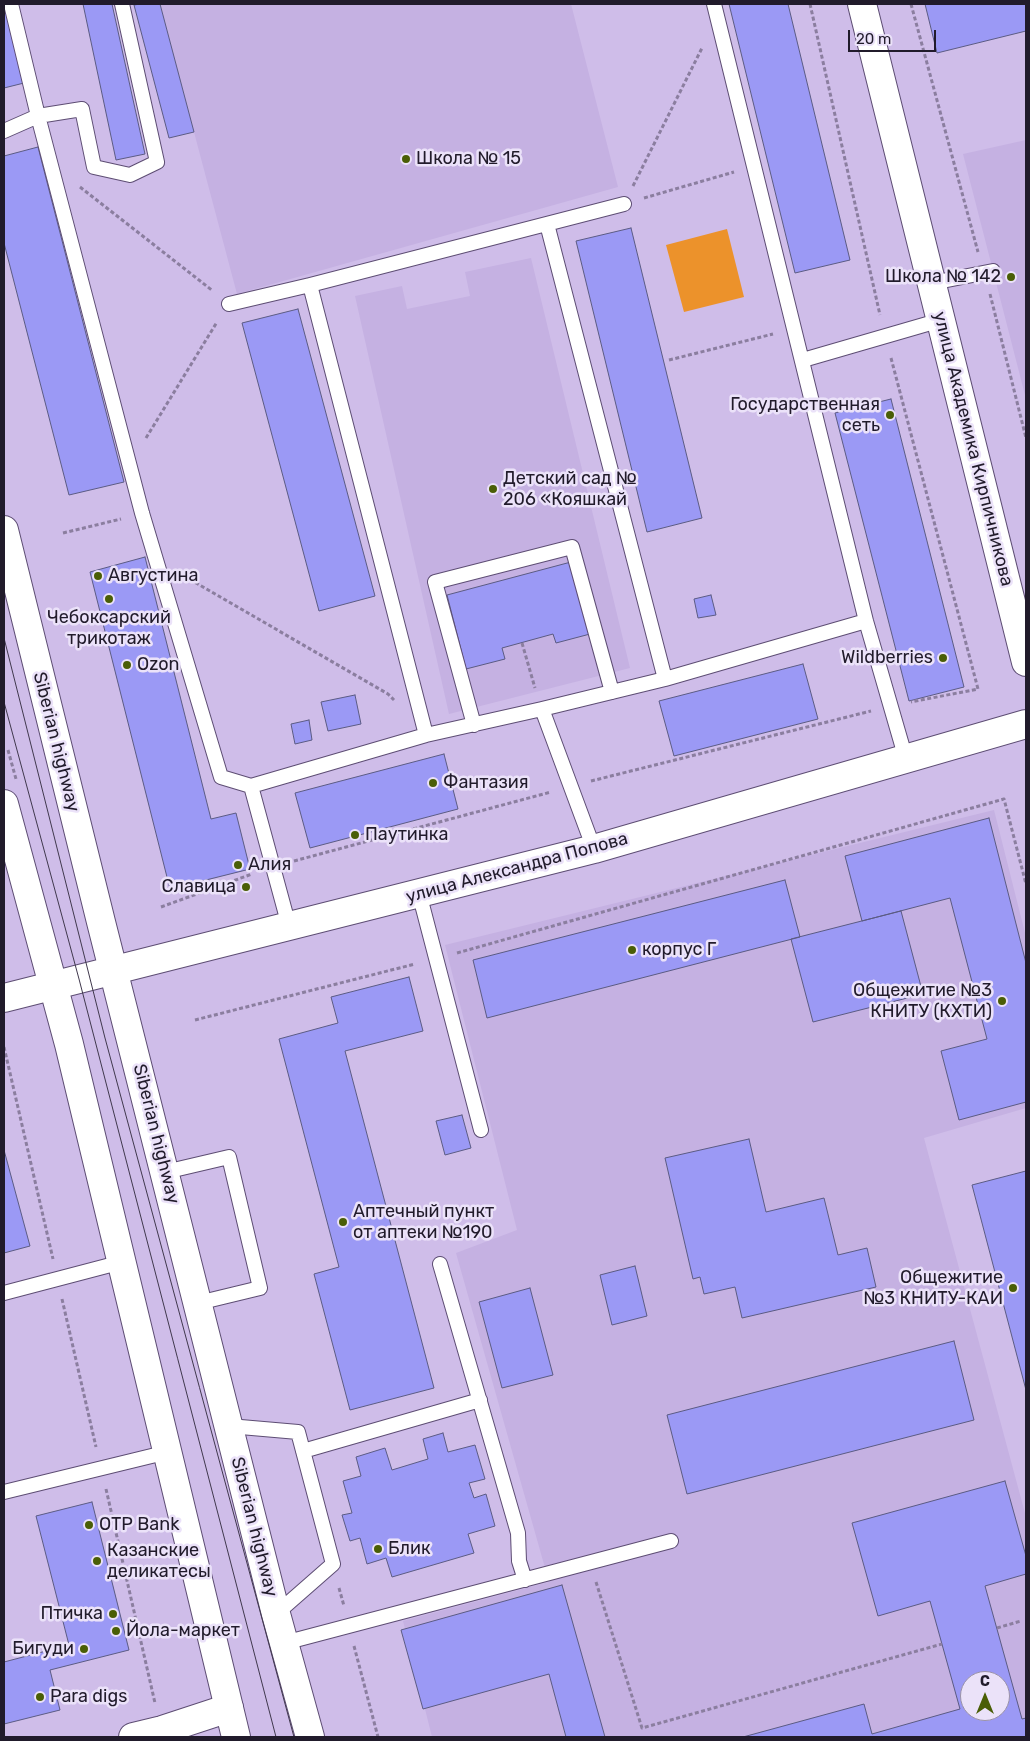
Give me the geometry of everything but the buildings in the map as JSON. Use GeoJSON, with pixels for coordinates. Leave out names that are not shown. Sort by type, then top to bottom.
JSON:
{"type":"FeatureCollection","features":[{"type":"Feature","properties":{"kind":"main road","name":"улица Академика Кирпичникова"},"geometry":{"type":"LineString","coordinates":[[862,4],[1026,662]]}},
{"type":"Feature","properties":{"kind":"main road","name":"Siberian highway"},"geometry":{"type":"LineString","coordinates":[[4,530],[276,1614],[310,1737]]}},
{"type":"Feature","properties":{"kind":"main road","name":"улица Александра Попова"},"geometry":{"type":"LineString","coordinates":[[4,998],[594,849],[1026,724]]}},
{"type":"Feature","properties":{"kind":"main road"},"geometry":{"type":"LineString","coordinates":[[4,804],[53,986],[122,1262],[236,1737]]}},
{"type":"Feature","properties":{"kind":"main road"},"geometry":{"type":"LineString","coordinates":[[133,1737],[162,1730],[229,1708]]}},
{"type":"Feature","properties":{"kind":"lane"},"geometry":{"type":"LineString","coordinates":[[11,4],[50,164],[142,513],[221,777],[251,786],[426,736],[665,679],[866,621]]}},
{"type":"Feature","properties":{"kind":"lane"},"geometry":{"type":"LineString","coordinates":[[4,131],[38,116],[82,109],[94,166],[130,175],[157,162],[122,4]]}},
{"type":"Feature","properties":{"kind":"lane"},"geometry":{"type":"LineString","coordinates":[[716,10],[796,328],[866,621],[906,759]]}},
{"type":"Feature","properties":{"kind":"lane"},"geometry":{"type":"LineString","coordinates":[[229,304],[624,204]]}},
{"type":"Feature","properties":{"kind":"lane"},"geometry":{"type":"LineString","coordinates":[[546,224],[665,679]]}},
{"type":"Feature","properties":{"kind":"lane"},"geometry":{"type":"LineString","coordinates":[[932,283],[989,272]]}},
{"type":"Feature","properties":{"kind":"lane"},"geometry":{"type":"LineString","coordinates":[[310,285],[426,736]]}},
{"type":"Feature","properties":{"kind":"lane"},"geometry":{"type":"LineString","coordinates":[[803,360],[941,320]]}},
{"type":"Feature","properties":{"kind":"lane"},"geometry":{"type":"LineString","coordinates":[[474,725],[435,582],[572,547],[612,692]]}},
{"type":"Feature","properties":{"kind":"lane"},"geometry":{"type":"LineString","coordinates":[[542,709],[594,849]]}},
{"type":"Feature","properties":{"kind":"lane"},"geometry":{"type":"LineString","coordinates":[[251,786],[289,926]]}},
{"type":"Feature","properties":{"kind":"lane"},"geometry":{"type":"LineString","coordinates":[[419,893],[438,958],[481,1130]]}},
{"type":"Feature","properties":{"kind":"lane"},"geometry":{"type":"LineString","coordinates":[[165,1172],[229,1157],[260,1288],[198,1303]]}},
{"type":"Feature","properties":{"kind":"lane"},"geometry":{"type":"LineString","coordinates":[[4,1293],[122,1262]]}},
{"type":"Feature","properties":{"kind":"lane"},"geometry":{"type":"LineString","coordinates":[[440,1264],[518,1533],[519,1561],[525,1580]]}},
{"type":"Feature","properties":{"kind":"lane"},"geometry":{"type":"LineString","coordinates":[[303,1451],[480,1400]]}},
{"type":"Feature","properties":{"kind":"lane"},"geometry":{"type":"LineString","coordinates":[[229,1426],[298,1432],[333,1564],[276,1614]]}},
{"type":"Feature","properties":{"kind":"lane"},"geometry":{"type":"LineString","coordinates":[[4,1492],[168,1452]]}},
{"type":"Feature","properties":{"kind":"lane"},"geometry":{"type":"LineString","coordinates":[[284,1643],[671,1541]]}},
{"type":"Feature","properties":{"kind":"path"},"geometry":{"type":"LineString","coordinates":[[911,4],[989,272],[1026,438]]}},
{"type":"Feature","properties":{"kind":"path"},"geometry":{"type":"LineString","coordinates":[[624,204],[716,10]]}},
{"type":"Feature","properties":{"kind":"path"},"geometry":{"type":"LineString","coordinates":[[50,164],[229,304],[129,465]]}},
{"type":"Feature","properties":{"kind":"path"},"geometry":{"type":"LineString","coordinates":[[624,204],[754,166]]}},
{"type":"Feature","properties":{"kind":"path"},"geometry":{"type":"LineString","coordinates":[[669,360],[796,328]]}},
{"type":"Feature","properties":{"kind":"path"},"geometry":{"type":"LineString","coordinates":[[63,533],[142,513]]}},
{"type":"Feature","properties":{"kind":"path"},"geometry":{"type":"LineString","coordinates":[[155,559],[388,694],[426,736]]}},
{"type":"Feature","properties":{"kind":"path"},"geometry":{"type":"LineString","coordinates":[[522,643],[536,692]]}},
{"type":"Feature","properties":{"kind":"path"},"geometry":{"type":"LineString","coordinates":[[195,1020],[438,958],[1004,799],[1026,884]]}},
{"type":"Feature","properties":{"kind":"path"},"geometry":{"type":"LineString","coordinates":[[4,1047],[162,1730]]}},
{"type":"Feature","properties":{"kind":"path"},"geometry":{"type":"LineString","coordinates":[[590,1563],[642,1728],[942,1644]]}},
{"type":"Feature","properties":{"kind":"path"},"geometry":{"type":"LineString","coordinates":[[997,1628],[1021,1621]]}},
{"type":"Feature","properties":{"kind":"shaded area","name":"Школа № 15"},"geometry":{"type":"Polygon","coordinates":[[[160,4],[571,4],[618,187],[237,294],[160,4]]]}},
{"type":"Feature","properties":{"kind":"shaded area","name":"Школа № 142"},"geometry":{"type":"Polygon","coordinates":[[[1026,140],[1026,399],[963,154],[1026,140]]]}},
{"type":"Feature","properties":{"kind":"shaded area"},"geometry":{"type":"Polygon","coordinates":[[[727,229],[744,297],[684,312],[666,245],[727,229]]]}},
{"type":"Feature","properties":{"kind":"shaded area","name":"Детский сад № 206 «Кояшкай"},"geometry":{"type":"Polygon","coordinates":[[[531,258],[630,668],[449,714],[355,296],[402,286],[407,309],[470,296],[465,272],[531,258]]]}},
{"type":"Feature","properties":{"kind":"shaded area"},"geometry":{"type":"Polygon","coordinates":[[[994,810],[1026,937],[1026,1108],[924,1138],[1026,1517],[1026,1737],[432,1737],[403,1621],[549,1582],[456,1253],[517,1230],[445,945],[994,810]]]}},
{"type":"Feature","properties":{"kind":"tram line"},"geometry":{"type":"LineString","coordinates":[[4,638],[105,1038],[294,1737]]}},
{"type":"Feature","properties":{"kind":"tram line"},"geometry":{"type":"LineString","coordinates":[[4,702],[79,979],[276,1737]]}},
{"type":"Feature","properties":{"kind":"place","name":"Школа № 15"},"geometry":{"type":"Point","coordinates":[406,159]}},
{"type":"Feature","properties":{"kind":"place","name":"Школа № 142"},"geometry":{"type":"Point","coordinates":[1011,277]}},
{"type":"Feature","properties":{"kind":"place","name":"Государственная сеть"},"geometry":{"type":"Point","coordinates":[890,415]}},
{"type":"Feature","properties":{"kind":"place","name":"Детский сад № 206 «Кояшкай"},"geometry":{"type":"Point","coordinates":[493,489]}},
{"type":"Feature","properties":{"kind":"place","name":"Августина"},"geometry":{"type":"Point","coordinates":[98,576]}},
{"type":"Feature","properties":{"kind":"place","name":"Чебоксарский трикотаж"},"geometry":{"type":"Point","coordinates":[109,599]}},
{"type":"Feature","properties":{"kind":"place","name":"Wildberries"},"geometry":{"type":"Point","coordinates":[943,658]}},
{"type":"Feature","properties":{"kind":"place","name":"Ozon"},"geometry":{"type":"Point","coordinates":[127,665]}},
{"type":"Feature","properties":{"kind":"place","name":"Фантазия"},"geometry":{"type":"Point","coordinates":[433,783]}},
{"type":"Feature","properties":{"kind":"place","name":"Паутинка"},"geometry":{"type":"Point","coordinates":[355,835]}},
{"type":"Feature","properties":{"kind":"place","name":"Алия"},"geometry":{"type":"Point","coordinates":[238,865]}},
{"type":"Feature","properties":{"kind":"place","name":"Славица"},"geometry":{"type":"Point","coordinates":[246,887]}},
{"type":"Feature","properties":{"kind":"place","name":"корпус Г"},"geometry":{"type":"Point","coordinates":[632,950]}},
{"type":"Feature","properties":{"kind":"place","name":"Общежитие №3 КНИТУ (КХТИ)"},"geometry":{"type":"Point","coordinates":[1002,1001]}},
{"type":"Feature","properties":{"kind":"place","name":"Аптечный пункт от аптеки №190"},"geometry":{"type":"Point","coordinates":[343,1222]}},
{"type":"Feature","properties":{"kind":"place","name":"Общежитие №3 КНИТУ-КАИ"},"geometry":{"type":"Point","coordinates":[1013,1288]}},
{"type":"Feature","properties":{"kind":"place","name":"OTP Bank"},"geometry":{"type":"Point","coordinates":[89,1525]}},
{"type":"Feature","properties":{"kind":"place","name":"Блик"},"geometry":{"type":"Point","coordinates":[378,1549]}},
{"type":"Feature","properties":{"kind":"place","name":"Казанские деликатесы"},"geometry":{"type":"Point","coordinates":[97,1561]}},
{"type":"Feature","properties":{"kind":"place","name":"Птичка"},"geometry":{"type":"Point","coordinates":[113,1614]}},
{"type":"Feature","properties":{"kind":"place","name":"Йола-маркет"},"geometry":{"type":"Point","coordinates":[116,1631]}},
{"type":"Feature","properties":{"kind":"place","name":"Бигуди"},"geometry":{"type":"Point","coordinates":[84,1649]}},
{"type":"Feature","properties":{"kind":"place","name":"Para digs"},"geometry":{"type":"Point","coordinates":[40,1697]}}]}
